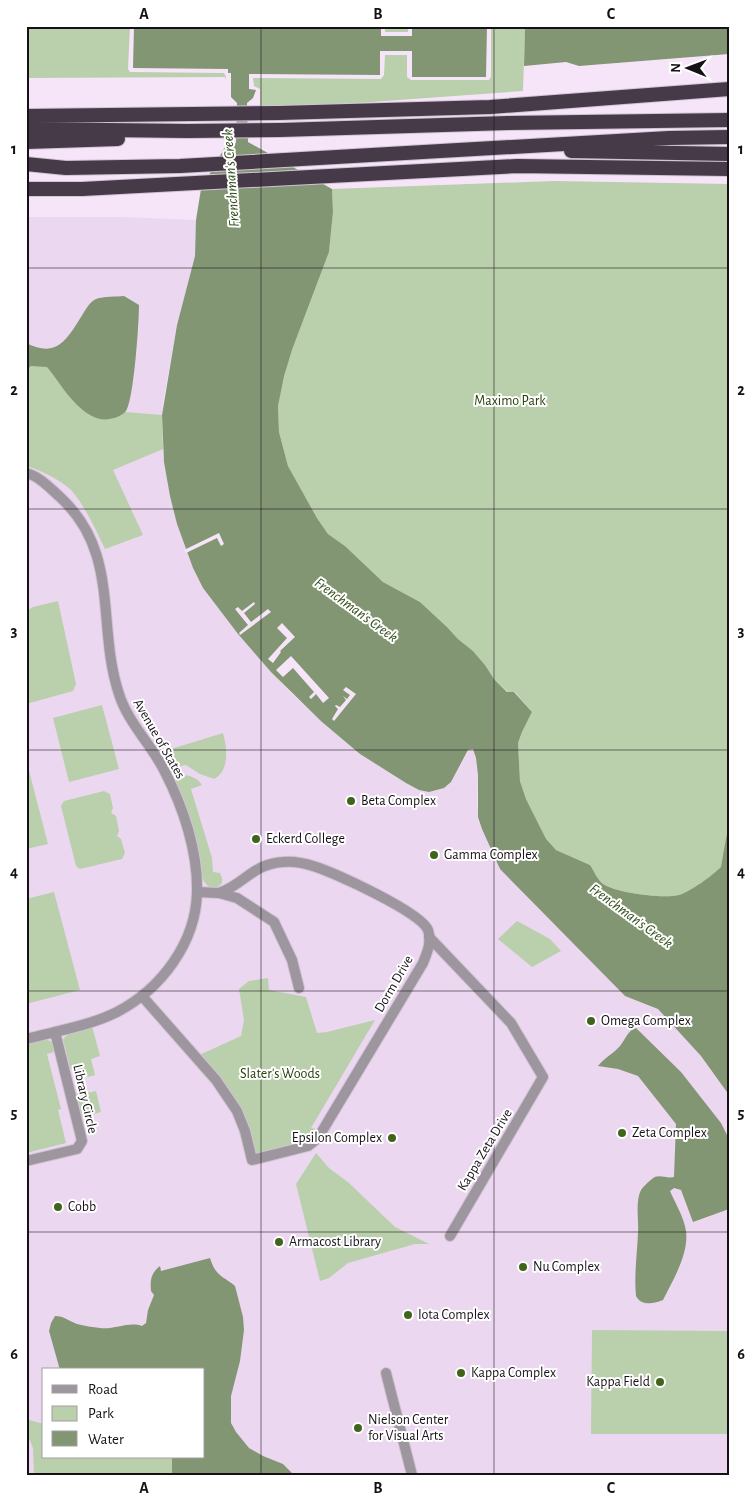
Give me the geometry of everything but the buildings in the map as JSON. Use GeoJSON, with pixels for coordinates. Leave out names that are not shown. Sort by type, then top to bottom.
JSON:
{"type":"FeatureCollection","features":[{"type":"Feature","properties":{"kind":"highway"},"geometry":{"type":"LineString","coordinates":[[26,116],[187,115],[490,106],[729,89]]}},
{"type":"Feature","properties":{"kind":"highway"},"geometry":{"type":"LineString","coordinates":[[26,129],[280,130],[508,123],[729,120]]}},
{"type":"Feature","properties":{"kind":"highway"},"geometry":{"type":"LineString","coordinates":[[26,142],[133,139],[168,131]]}},
{"type":"Feature","properties":{"kind":"highway"},"geometry":{"type":"LineString","coordinates":[[26,164],[66,168],[180,166],[669,138],[729,137]]}},
{"type":"Feature","properties":{"kind":"highway"},"geometry":{"type":"LineString","coordinates":[[546,145],[575,152],[729,154]]}},
{"type":"Feature","properties":{"kind":"highway"},"geometry":{"type":"LineString","coordinates":[[26,190],[82,189],[517,166],[729,169]]}},
{"type":"Feature","properties":{"kind":"street","name":"Avenue of States"},"geometry":{"type":"LineString","coordinates":[[26,472],[50,487],[72,508],[86,527],[102,573],[111,665],[115,684],[121,701],[166,772],[183,815],[194,858],[197,892],[193,918],[176,960],[161,979],[142,996],[117,1012],[99,1019],[26,1039]]}},
{"type":"Feature","properties":{"kind":"street"},"geometry":{"type":"LineString","coordinates":[[224,891],[256,869],[267,864],[286,861],[313,866],[339,876],[414,915],[427,928],[429,937]]}},
{"type":"Feature","properties":{"kind":"street"},"geometry":{"type":"LineString","coordinates":[[197,892],[224,891],[274,922],[292,960],[299,988]]}},
{"type":"Feature","properties":{"kind":"street","name":"Kappa Zeta Drive"},"geometry":{"type":"LineString","coordinates":[[429,937],[511,1022],[543,1077],[450,1236]]}},
{"type":"Feature","properties":{"kind":"street","name":"Dorm Drive"},"geometry":{"type":"LineString","coordinates":[[142,996],[216,1080],[237,1111],[245,1131],[252,1160],[308,1146],[318,1138],[423,963],[428,950],[429,937]]}},
{"type":"Feature","properties":{"kind":"street","name":"Library Circle"},"geometry":{"type":"LineString","coordinates":[[26,1161],[77,1149],[82,1141],[55,1032]]}},
{"type":"Feature","properties":{"kind":"street"},"geometry":{"type":"LineString","coordinates":[[386,1373],[412,1475]]}},
{"type":"Feature","properties":{"kind":"shaded area","name":"Eckerd College"},"geometry":{"type":"Polygon","coordinates":[[[26,217],[124,217],[196,220],[195,256],[177,325],[163,403],[161,428],[164,462],[177,524],[193,568],[203,588],[238,634],[293,695],[360,754],[406,783],[419,790],[429,792],[444,788],[451,782],[469,750],[473,749],[478,775],[477,805],[500,869],[625,996],[658,1008],[701,1056],[729,1095],[729,1475],[26,1475],[26,217]]]}},
{"type":"Feature","properties":{"kind":"green space"},"geometry":{"type":"Polygon","coordinates":[[[26,26],[130,26],[128,69],[130,72],[224,73],[226,80],[225,77],[26,78],[26,26]]]}},
{"type":"Feature","properties":{"kind":"green space"},"geometry":{"type":"Polygon","coordinates":[[[385,26],[408,26],[408,32],[385,32],[385,26]]]}},
{"type":"Feature","properties":{"kind":"green space"},"geometry":{"type":"Polygon","coordinates":[[[491,26],[525,26],[523,91],[260,109],[260,89],[254,86],[253,78],[381,79],[384,75],[385,55],[407,55],[407,77],[411,80],[489,80],[491,77],[491,26]]]}},
{"type":"Feature","properties":{"kind":"green space","name":"Maximo Park"},"geometry":{"type":"Polygon","coordinates":[[[554,181],[729,184],[729,829],[722,867],[701,883],[679,895],[652,896],[610,887],[601,882],[590,865],[556,850],[546,840],[526,799],[520,781],[518,743],[532,712],[515,692],[508,692],[494,679],[473,651],[420,602],[383,582],[345,546],[328,534],[288,466],[279,432],[278,406],[283,376],[329,252],[333,212],[332,189],[554,181]]]}},
{"type":"Feature","properties":{"kind":"green space"},"geometry":{"type":"Polygon","coordinates":[[[31,366],[47,366],[75,403],[112,419],[125,412],[162,415],[163,449],[113,470],[143,535],[105,549],[85,510],[71,490],[50,476],[26,466],[26,370],[31,366]]]}},
{"type":"Feature","properties":{"kind":"green space"},"geometry":{"type":"Polygon","coordinates":[[[58,601],[76,684],[73,691],[26,704],[26,611],[33,607],[58,601]]]}},
{"type":"Feature","properties":{"kind":"green space"},"geometry":{"type":"Polygon","coordinates":[[[102,705],[119,769],[69,782],[53,718],[102,705]]]}},
{"type":"Feature","properties":{"kind":"green space"},"geometry":{"type":"Polygon","coordinates":[[[223,733],[226,745],[225,765],[223,770],[214,779],[200,774],[186,765],[172,767],[168,750],[223,733]]]}},
{"type":"Feature","properties":{"kind":"green space"},"geometry":{"type":"Polygon","coordinates":[[[26,759],[48,844],[26,849],[26,759]]]}},
{"type":"Feature","properties":{"kind":"green space"},"geometry":{"type":"Polygon","coordinates":[[[182,775],[193,777],[202,785],[191,789],[212,858],[213,872],[220,873],[222,878],[222,883],[216,888],[208,886],[202,876],[196,841],[175,779],[182,775]]]}},
{"type":"Feature","properties":{"kind":"green space"},"geometry":{"type":"Polygon","coordinates":[[[104,791],[110,794],[113,808],[111,813],[116,816],[119,831],[117,836],[121,839],[125,853],[122,859],[80,869],[76,866],[61,806],[64,801],[104,791]]]}},
{"type":"Feature","properties":{"kind":"green space"},"geometry":{"type":"Polygon","coordinates":[[[54,892],[80,990],[26,1004],[26,899],[54,892]]]}},
{"type":"Feature","properties":{"kind":"green space"},"geometry":{"type":"Polygon","coordinates":[[[517,921],[550,939],[561,951],[532,967],[498,939],[517,921]]]}},
{"type":"Feature","properties":{"kind":"green space","name":"Slater's Woods"},"geometry":{"type":"Polygon","coordinates":[[[268,978],[269,990],[306,997],[317,1033],[375,1020],[311,1128],[320,1130],[308,1142],[262,1155],[251,1152],[246,1130],[197,1056],[241,1036],[244,1020],[239,989],[249,981],[268,978]]]}},
{"type":"Feature","properties":{"kind":"green space"},"geometry":{"type":"Polygon","coordinates":[[[92,1026],[100,1056],[91,1059],[95,1075],[88,1077],[70,1068],[63,1039],[70,1032],[92,1026]]]}},
{"type":"Feature","properties":{"kind":"green space"},"geometry":{"type":"Polygon","coordinates":[[[45,1039],[52,1042],[55,1050],[47,1054],[61,1109],[58,1110],[66,1143],[26,1153],[26,1043],[45,1039]]]}},
{"type":"Feature","properties":{"kind":"green space"},"geometry":{"type":"Polygon","coordinates":[[[83,1091],[87,1093],[96,1091],[101,1112],[82,1117],[76,1093],[83,1091]]]}},
{"type":"Feature","properties":{"kind":"green space"},"geometry":{"type":"Polygon","coordinates":[[[316,1153],[329,1168],[349,1183],[395,1227],[429,1244],[415,1244],[348,1263],[329,1278],[320,1281],[296,1184],[316,1153]]]}},
{"type":"Feature","properties":{"kind":"green space","name":"Kappa Field"},"geometry":{"type":"Polygon","coordinates":[[[592,1330],[729,1331],[729,1434],[591,1434],[592,1330]]]}},
{"type":"Feature","properties":{"kind":"green space"},"geometry":{"type":"Polygon","coordinates":[[[26,1421],[42,1423],[42,1458],[172,1458],[172,1475],[34,1475],[33,1448],[26,1431],[26,1421]]]}},
{"type":"Feature","properties":{"kind":"water","name":"Frenchman's Creek"},"geometry":{"type":"Polygon","coordinates":[[[134,26],[381,26],[381,36],[412,36],[412,26],[487,26],[486,77],[412,77],[412,51],[380,51],[380,75],[249,74],[249,89],[256,90],[253,98],[247,103],[248,142],[332,189],[333,212],[329,252],[284,376],[278,406],[279,432],[288,466],[328,534],[345,546],[383,582],[420,602],[473,651],[494,679],[507,692],[514,692],[532,712],[518,743],[520,781],[526,799],[546,839],[556,850],[590,865],[601,882],[610,887],[640,894],[672,896],[689,890],[707,879],[721,867],[729,829],[729,1095],[701,1056],[658,1009],[625,996],[500,869],[478,817],[478,775],[473,749],[468,750],[451,782],[444,788],[429,792],[419,790],[406,783],[360,754],[322,722],[271,672],[238,634],[203,588],[193,568],[177,524],[170,496],[164,462],[162,415],[177,325],[195,256],[196,220],[201,189],[225,147],[236,143],[237,103],[231,97],[231,73],[228,73],[228,69],[133,68],[134,26]]]}},
{"type":"Feature","properties":{"kind":"water"},"geometry":{"type":"Polygon","coordinates":[[[525,26],[729,26],[729,54],[579,66],[566,62],[524,66],[525,26]]]}},
{"type":"Feature","properties":{"kind":"water"},"geometry":{"type":"Polygon","coordinates":[[[124,296],[139,305],[134,377],[129,404],[126,411],[119,416],[111,419],[98,419],[87,413],[68,395],[47,367],[31,366],[26,370],[26,343],[45,349],[53,348],[65,340],[87,307],[94,300],[103,297],[124,296]]]}},
{"type":"Feature","properties":{"kind":"water"},"geometry":{"type":"Polygon","coordinates":[[[636,1028],[681,1072],[721,1123],[729,1139],[729,1209],[693,1222],[681,1190],[674,1188],[670,1191],[685,1226],[685,1249],[683,1258],[663,1300],[652,1303],[644,1303],[636,1296],[638,1200],[641,1190],[654,1177],[674,1177],[676,1124],[638,1076],[618,1069],[598,1066],[636,1028]]]}},
{"type":"Feature","properties":{"kind":"water"},"geometry":{"type":"Polygon","coordinates":[[[210,1258],[217,1272],[235,1286],[243,1317],[244,1330],[240,1361],[231,1396],[231,1423],[249,1448],[283,1464],[294,1475],[172,1475],[172,1458],[205,1458],[205,1368],[59,1368],[49,1331],[55,1316],[77,1324],[100,1328],[132,1324],[142,1326],[146,1323],[148,1310],[154,1295],[151,1291],[153,1274],[160,1266],[161,1271],[210,1258]]]}},
{"type":"Feature","properties":{"kind":"pier"},"geometry":{"type":"Polygon","coordinates":[[[219,533],[224,544],[221,546],[217,538],[186,553],[184,550],[219,533]]]}},
{"type":"Feature","properties":{"kind":"pier"},"geometry":{"type":"Polygon","coordinates":[[[254,602],[255,604],[244,613],[251,622],[268,609],[271,612],[240,635],[239,633],[248,625],[235,609],[238,607],[242,611],[254,602]]]}},
{"type":"Feature","properties":{"kind":"pier"},"geometry":{"type":"Polygon","coordinates":[[[282,623],[295,637],[280,651],[273,663],[268,659],[287,638],[277,628],[282,623]]]}},
{"type":"Feature","properties":{"kind":"pier"},"geometry":{"type":"Polygon","coordinates":[[[291,656],[329,698],[323,703],[316,694],[311,699],[309,697],[314,692],[293,668],[283,677],[276,670],[291,656]]]}},
{"type":"Feature","properties":{"kind":"pier"},"geometry":{"type":"Polygon","coordinates":[[[346,687],[356,694],[334,721],[332,719],[338,709],[335,706],[340,707],[346,700],[343,696],[347,699],[350,695],[343,690],[346,687]]]}},
{"type":"Feature","properties":{"kind":"place","name":"Beta Complex"},"geometry":{"type":"Point","coordinates":[351,801]}},
{"type":"Feature","properties":{"kind":"place","name":"Eckerd College"},"geometry":{"type":"Point","coordinates":[256,839]}},
{"type":"Feature","properties":{"kind":"place","name":"Gamma Complex"},"geometry":{"type":"Point","coordinates":[434,855]}},
{"type":"Feature","properties":{"kind":"place","name":"Omega Complex"},"geometry":{"type":"Point","coordinates":[591,1021]}},
{"type":"Feature","properties":{"kind":"place","name":"Zeta Complex"},"geometry":{"type":"Point","coordinates":[622,1133]}},
{"type":"Feature","properties":{"kind":"place","name":"Epsilon Complex"},"geometry":{"type":"Point","coordinates":[392,1138]}},
{"type":"Feature","properties":{"kind":"place","name":"Cobb"},"geometry":{"type":"Point","coordinates":[58,1207]}},
{"type":"Feature","properties":{"kind":"place","name":"Armacost Library"},"geometry":{"type":"Point","coordinates":[279,1242]}},
{"type":"Feature","properties":{"kind":"place","name":"Nu Complex"},"geometry":{"type":"Point","coordinates":[523,1267]}},
{"type":"Feature","properties":{"kind":"place","name":"Iota Complex"},"geometry":{"type":"Point","coordinates":[408,1315]}},
{"type":"Feature","properties":{"kind":"place","name":"Kappa Complex"},"geometry":{"type":"Point","coordinates":[461,1373]}},
{"type":"Feature","properties":{"kind":"place","name":"Kappa Field"},"geometry":{"type":"Point","coordinates":[660,1382]}},
{"type":"Feature","properties":{"kind":"place","name":"Nielson Center for Visual Arts"},"geometry":{"type":"Point","coordinates":[358,1428]}}]}
